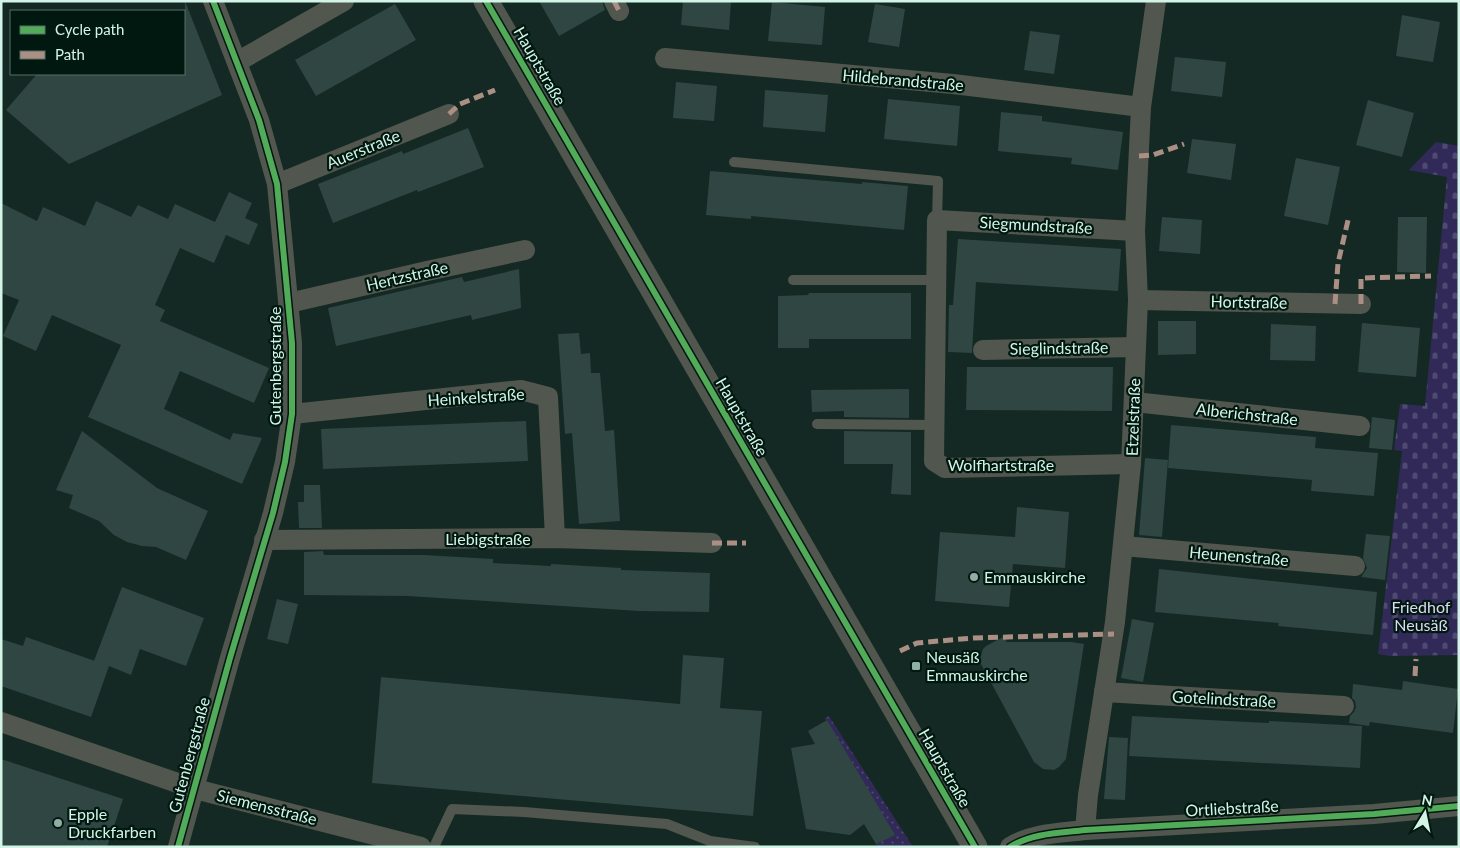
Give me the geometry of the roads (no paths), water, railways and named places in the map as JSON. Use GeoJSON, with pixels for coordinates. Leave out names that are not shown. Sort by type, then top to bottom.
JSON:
{"type":"FeatureCollection","features":[{"type":"Feature","properties":{"kind":"street","name":"Gutenbergstraße"},"geometry":{"type":"LineString","coordinates":[[178,847],[230,658],[273,513],[285,462],[292,414],[290,302],[277,184],[259,120],[213,1]]}},
{"type":"Feature","properties":{"kind":"street"},"geometry":{"type":"LineString","coordinates":[[238,62],[344,1]]}},
{"type":"Feature","properties":{"kind":"street","name":"Hauptstraße"},"geometry":{"type":"LineString","coordinates":[[486,1],[975,847]]}},
{"type":"Feature","properties":{"kind":"street","name":"Etzelstraße"},"geometry":{"type":"LineString","coordinates":[[1085,830],[1088,795],[1115,628],[1131,464],[1138,300],[1135,231],[1141,107],[1156,1]]}},
{"type":"Feature","properties":{"kind":"street","name":"Hildebrandstraße"},"geometry":{"type":"LineString","coordinates":[[665,58],[953,84],[1141,107]]}},
{"type":"Feature","properties":{"kind":"street","name":"Auerstraße"},"geometry":{"type":"LineString","coordinates":[[277,184],[449,114]]}},
{"type":"Feature","properties":{"kind":"street","name":"Siegmundstraße"},"geometry":{"type":"LineString","coordinates":[[937,220],[1135,231]]}},
{"type":"Feature","properties":{"kind":"street","name":"Wolfhartstraße"},"geometry":{"type":"LineString","coordinates":[[937,220],[934,461],[946,468],[1131,464]]}},
{"type":"Feature","properties":{"kind":"street","name":"Hertzstraße"},"geometry":{"type":"LineString","coordinates":[[290,302],[525,250]]}},
{"type":"Feature","properties":{"kind":"street","name":"Hortstraße"},"geometry":{"type":"LineString","coordinates":[[1138,300],[1361,304]]}},
{"type":"Feature","properties":{"kind":"street","name":"Sieglindstraße"},"geometry":{"type":"LineString","coordinates":[[983,350],[1136,347]]}},
{"type":"Feature","properties":{"kind":"street","name":"Heinkelstraße"},"geometry":{"type":"LineString","coordinates":[[292,414],[521,390],[548,397],[555,538]]}},
{"type":"Feature","properties":{"kind":"street","name":"Alberichstraße"},"geometry":{"type":"LineString","coordinates":[[1134,402],[1360,426]]}},
{"type":"Feature","properties":{"kind":"street","name":"Liebigstraße"},"geometry":{"type":"LineString","coordinates":[[264,540],[555,538],[712,543]]}},
{"type":"Feature","properties":{"kind":"street","name":"Heunenstraße"},"geometry":{"type":"LineString","coordinates":[[1123,546],[1355,566]]}},
{"type":"Feature","properties":{"kind":"street","name":"Gotelindstraße"},"geometry":{"type":"LineString","coordinates":[[1104,692],[1344,706]]}},
{"type":"Feature","properties":{"kind":"street","name":"Siemensstraße"},"geometry":{"type":"LineString","coordinates":[[1,722],[195,789],[421,847]]}},
{"type":"Feature","properties":{"kind":"street","name":"Ortliebstraße"},"geometry":{"type":"LineString","coordinates":[[1010,847],[1016,843],[1044,834],[1085,830],[1374,814],[1459,806]]}},
{"type":"Feature","properties":{"kind":"lane","name":"Wolfhartstraße"},"geometry":{"type":"LineString","coordinates":[[734,162],[938,181],[937,220]]}},
{"type":"Feature","properties":{"kind":"lane"},"geometry":{"type":"LineString","coordinates":[[793,280],[937,280]]}},
{"type":"Feature","properties":{"kind":"lane"},"geometry":{"type":"LineString","coordinates":[[817,424],[934,425]]}},
{"type":"Feature","properties":{"kind":"lane"},"geometry":{"type":"LineString","coordinates":[[434,847],[452,809],[524,812],[667,824],[710,841],[755,847]]}},
{"type":"Feature","properties":{"kind":"place","name":"Emmauskirche"},"geometry":{"type":"Point","coordinates":[974,577]}},
{"type":"Feature","properties":{"kind":"place","name":"Neusäß Emmauskirche"},"geometry":{"type":"Point","coordinates":[916,666]}},
{"type":"Feature","properties":{"kind":"place","name":"Epple Druckfarben"},"geometry":{"type":"Point","coordinates":[58,823]}},
{"type":"Feature","properties":{"kind":"park label","name":"Friedhof Neusäß"},"geometry":{"type":"Point","coordinates":[1421,616]}}]}
